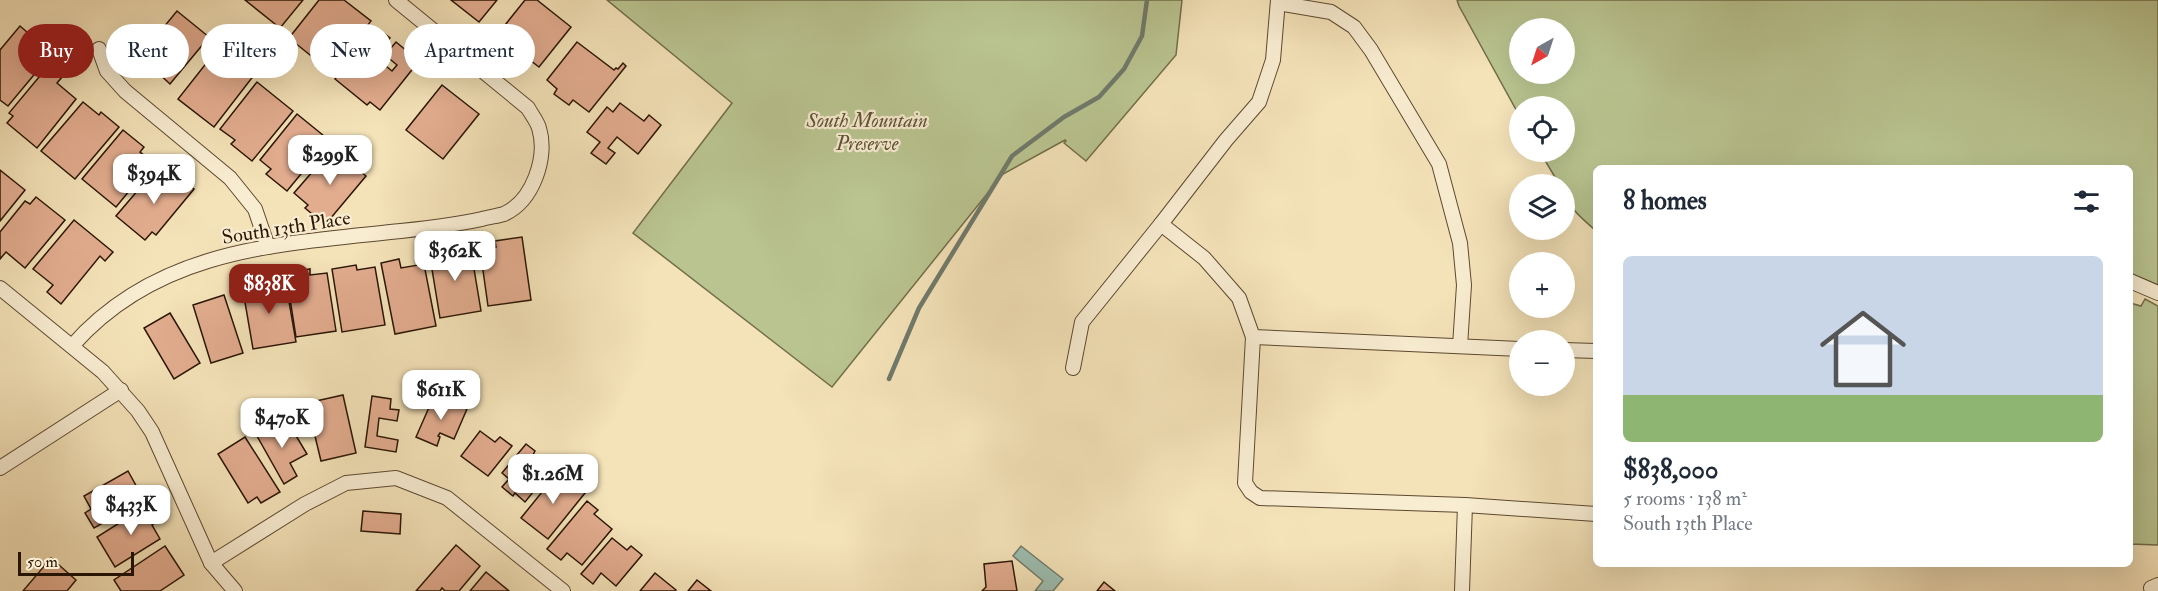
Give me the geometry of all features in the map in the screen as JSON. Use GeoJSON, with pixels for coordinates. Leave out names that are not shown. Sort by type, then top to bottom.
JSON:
{"type":"FeatureCollection","features":[{"type":"Feature","properties":{"kind":"street","name":"South 13th Place"},"geometry":{"type":"LineString","coordinates":[[72,346],[88,328],[111,310],[158,280],[211,259],[268,247],[458,225],[505,213],[525,196],[538,172],[542,150],[539,127],[528,108],[396,0]]}},
{"type":"Feature","properties":{"kind":"street"},"geometry":{"type":"LineString","coordinates":[[1073,368],[1082,322],[1226,140],[1259,102],[1273,60],[1278,2],[1331,12],[1354,27],[1371,50],[1439,164],[1461,243],[1464,285],[1460,346]]}},
{"type":"Feature","properties":{"kind":"street"},"geometry":{"type":"LineString","coordinates":[[99,49],[106,71],[125,91],[230,178],[241,190],[255,209],[268,247]]}},
{"type":"Feature","properties":{"kind":"street"},"geometry":{"type":"LineString","coordinates":[[1161,224],[1204,258],[1239,298],[1253,337],[1245,483],[1251,492],[1260,498],[1465,505],[1593,514]]}},
{"type":"Feature","properties":{"kind":"street"},"geometry":{"type":"LineString","coordinates":[[2133,282],[2158,293]]}},
{"type":"Feature","properties":{"kind":"street"},"geometry":{"type":"LineString","coordinates":[[0,288],[72,346],[121,390],[152,432],[211,563],[235,591]]}},
{"type":"Feature","properties":{"kind":"street"},"geometry":{"type":"LineString","coordinates":[[1253,337],[1509,348]]}},
{"type":"Feature","properties":{"kind":"street"},"geometry":{"type":"LineString","coordinates":[[1575,350],[1593,351]]}},
{"type":"Feature","properties":{"kind":"street"},"geometry":{"type":"LineString","coordinates":[[0,468],[121,390]]}},
{"type":"Feature","properties":{"kind":"street"},"geometry":{"type":"LineString","coordinates":[[211,563],[305,504],[346,483],[396,478],[447,498],[563,591]]}},
{"type":"Feature","properties":{"kind":"street"},"geometry":{"type":"LineString","coordinates":[[1462,591],[1465,505]]}},
{"type":"Feature","properties":{"kind":"green space","name":"South Mountain Preserve"},"geometry":{"type":"Polygon","coordinates":[[[607,0],[1182,0],[1176,55],[1086,161],[1064,143],[1065,140],[1003,174],[832,387],[633,233],[732,103],[607,0]]]}},
{"type":"Feature","properties":{"kind":"green space"},"geometry":{"type":"Polygon","coordinates":[[[1457,0],[2158,0],[2158,285],[2133,274],[2133,165],[1593,165],[1593,228],[1575,211],[1575,174],[1553,174],[1546,162],[1575,162],[1575,96],[1509,97],[1457,0]]]}},
{"type":"Feature","properties":{"kind":"green space"},"geometry":{"type":"Polygon","coordinates":[[[2145,299],[2158,306],[2158,545],[2133,544],[2133,304],[2141,306],[2145,299]]]}},
{"type":"Feature","properties":{"kind":"shaded area"},"geometry":{"type":"Polygon","coordinates":[[[1021,546],[1063,579],[1053,591],[1035,591],[1043,581],[1013,556],[1021,546]]]}},
{"type":"Feature","properties":{"kind":"building"},"geometry":{"type":"Polygon","coordinates":[[[245,0],[303,0],[283,24],[275,24],[245,0]]]}},
{"type":"Feature","properties":{"kind":"building"},"geometry":{"type":"Polygon","coordinates":[[[319,0],[344,0],[371,21],[369,24],[310,24],[310,55],[298,45],[298,27],[319,0]]]}},
{"type":"Feature","properties":{"kind":"building"},"geometry":{"type":"Polygon","coordinates":[[[451,0],[497,0],[479,22],[451,0]]]}},
{"type":"Feature","properties":{"kind":"building"},"geometry":{"type":"Polygon","coordinates":[[[525,0],[537,0],[571,27],[539,67],[535,64],[535,24],[506,24],[525,0]]]}},
{"type":"Feature","properties":{"kind":"building"},"geometry":{"type":"Polygon","coordinates":[[[177,11],[201,30],[201,47],[189,61],[189,24],[166,24],[177,11]]]}},
{"type":"Feature","properties":{"kind":"building"},"geometry":{"type":"Polygon","coordinates":[[[18,28],[18,78],[31,78],[8,106],[0,100],[0,50],[18,28]]]}},
{"type":"Feature","properties":{"kind":"building"},"geometry":{"type":"Polygon","coordinates":[[[396,42],[404,49],[405,78],[380,110],[370,102],[367,105],[335,79],[392,78],[392,71],[397,65],[392,61],[392,47],[396,42]]]}},
{"type":"Feature","properties":{"kind":"building"},"geometry":{"type":"Polygon","coordinates":[[[577,42],[614,70],[623,63],[626,66],[589,112],[573,100],[569,105],[554,94],[557,89],[547,80],[577,42]]]}},
{"type":"Feature","properties":{"kind":"building"},"geometry":{"type":"Polygon","coordinates":[[[201,70],[201,78],[252,78],[214,127],[178,99],[201,70]]]}},
{"type":"Feature","properties":{"kind":"building"},"geometry":{"type":"Polygon","coordinates":[[[38,78],[61,78],[57,83],[76,99],[37,148],[7,123],[13,116],[9,113],[38,78]]]}},
{"type":"Feature","properties":{"kind":"building"},"geometry":{"type":"Polygon","coordinates":[[[164,78],[175,78],[170,84],[164,78]]]}},
{"type":"Feature","properties":{"kind":"building"},"geometry":{"type":"Polygon","coordinates":[[[257,82],[293,111],[252,161],[231,144],[235,140],[220,129],[257,82]]]}},
{"type":"Feature","properties":{"kind":"building"},"geometry":{"type":"Polygon","coordinates":[[[442,85],[479,114],[443,159],[406,130],[442,85]]]}},
{"type":"Feature","properties":{"kind":"building"},"geometry":{"type":"Polygon","coordinates":[[[83,102],[99,115],[101,112],[119,127],[75,179],[41,151],[83,102]]]}},
{"type":"Feature","properties":{"kind":"building"},"geometry":{"type":"Polygon","coordinates":[[[620,103],[644,121],[649,115],[661,125],[638,154],[617,137],[608,148],[615,153],[606,164],[591,153],[600,142],[587,132],[607,107],[613,112],[620,103]]]}},
{"type":"Feature","properties":{"kind":"building"},"geometry":{"type":"Polygon","coordinates":[[[297,114],[329,140],[287,191],[266,174],[271,169],[260,160],[297,114]]]}},
{"type":"Feature","properties":{"kind":"building"},"geometry":{"type":"Polygon","coordinates":[[[123,130],[144,147],[140,152],[153,162],[116,207],[82,179],[123,130]]]}},
{"type":"Feature","properties":{"kind":"building"},"geometry":{"type":"Polygon","coordinates":[[[333,148],[366,176],[325,225],[305,208],[308,205],[294,193],[333,148]]]}},
{"type":"Feature","properties":{"kind":"building"},"geometry":{"type":"Polygon","coordinates":[[[156,169],[176,186],[182,179],[194,189],[156,235],[152,232],[145,240],[116,216],[156,169]]]}},
{"type":"Feature","properties":{"kind":"building"},"geometry":{"type":"Polygon","coordinates":[[[0,170],[25,190],[0,221],[0,170]]]}},
{"type":"Feature","properties":{"kind":"building"},"geometry":{"type":"Polygon","coordinates":[[[36,197],[65,220],[25,268],[6,252],[0,259],[0,232],[25,201],[30,204],[36,197]]]}},
{"type":"Feature","properties":{"kind":"building"},"geometry":{"type":"Polygon","coordinates":[[[74,220],[113,252],[105,261],[100,256],[61,304],[47,292],[53,285],[33,269],[74,220]]]}},
{"type":"Feature","properties":{"kind":"building"},"geometry":{"type":"Polygon","coordinates":[[[522,237],[531,300],[488,306],[480,249],[496,247],[495,241],[522,237]]]}},
{"type":"Feature","properties":{"kind":"building"},"geometry":{"type":"Polygon","coordinates":[[[455,247],[457,253],[471,251],[481,311],[440,318],[429,251],[455,247]]]}},
{"type":"Feature","properties":{"kind":"building"},"geometry":{"type":"Polygon","coordinates":[[[399,259],[401,268],[424,264],[436,326],[395,334],[381,263],[399,259]]]}},
{"type":"Feature","properties":{"kind":"building"},"geometry":{"type":"Polygon","coordinates":[[[356,265],[357,270],[375,267],[385,325],[342,332],[332,269],[356,265]]]}},
{"type":"Feature","properties":{"kind":"building"},"geometry":{"type":"Polygon","coordinates":[[[310,269],[310,275],[327,273],[336,331],[296,337],[286,273],[310,269]]]}},
{"type":"Feature","properties":{"kind":"building"},"geometry":{"type":"Polygon","coordinates":[[[269,281],[270,287],[286,284],[296,342],[253,349],[242,285],[269,281]]]}},
{"type":"Feature","properties":{"kind":"building"},"geometry":{"type":"Polygon","coordinates":[[[224,295],[243,353],[211,363],[193,305],[224,295]]]}},
{"type":"Feature","properties":{"kind":"building"},"geometry":{"type":"Polygon","coordinates":[[[170,313],[200,363],[174,379],[144,328],[170,313]]]}},
{"type":"Feature","properties":{"kind":"building"},"geometry":{"type":"Polygon","coordinates":[[[343,395],[356,453],[321,461],[307,403],[343,395]]]}},
{"type":"Feature","properties":{"kind":"building"},"geometry":{"type":"Polygon","coordinates":[[[372,396],[391,399],[390,409],[399,410],[397,421],[379,418],[377,436],[398,440],[396,452],[365,447],[372,396]]]}},
{"type":"Feature","properties":{"kind":"building"},"geometry":{"type":"Polygon","coordinates":[[[434,396],[467,409],[454,439],[440,433],[437,446],[416,437],[434,396]]]}},
{"type":"Feature","properties":{"kind":"building"},"geometry":{"type":"Polygon","coordinates":[[[286,419],[307,454],[290,463],[297,476],[284,484],[257,436],[286,419]]]}},
{"type":"Feature","properties":{"kind":"building"},"geometry":{"type":"Polygon","coordinates":[[[480,431],[495,442],[500,437],[512,446],[488,476],[461,456],[480,431]]]}},
{"type":"Feature","properties":{"kind":"building"},"geometry":{"type":"Polygon","coordinates":[[[245,437],[280,492],[261,503],[257,497],[248,503],[218,454],[245,437]]]}},
{"type":"Feature","properties":{"kind":"building"},"geometry":{"type":"Polygon","coordinates":[[[526,444],[535,451],[533,455],[551,470],[525,502],[515,493],[513,496],[502,487],[509,479],[502,473],[526,444]]]}},
{"type":"Feature","properties":{"kind":"building"},"geometry":{"type":"Polygon","coordinates":[[[128,471],[144,500],[94,528],[85,513],[91,509],[84,496],[128,471]]]}},
{"type":"Feature","properties":{"kind":"building"},"geometry":{"type":"Polygon","coordinates":[[[559,471],[585,493],[548,539],[521,518],[559,471]]]}},
{"type":"Feature","properties":{"kind":"building"},"geometry":{"type":"Polygon","coordinates":[[[587,501],[598,510],[594,514],[612,529],[582,565],[567,553],[561,560],[547,549],[587,501]]]}},
{"type":"Feature","properties":{"kind":"building"},"geometry":{"type":"Polygon","coordinates":[[[151,503],[161,519],[152,525],[160,539],[115,567],[97,537],[151,503]]]}},
{"type":"Feature","properties":{"kind":"building"},"geometry":{"type":"Polygon","coordinates":[[[363,511],[401,514],[400,534],[361,531],[363,511]]]}},
{"type":"Feature","properties":{"kind":"building"},"geometry":{"type":"Polygon","coordinates":[[[612,538],[627,550],[631,546],[642,555],[616,586],[601,573],[593,584],[581,574],[612,538]]]}},
{"type":"Feature","properties":{"kind":"building"},"geometry":{"type":"Polygon","coordinates":[[[456,545],[480,566],[459,591],[445,591],[442,588],[440,591],[416,591],[456,545]]]}},
{"type":"Feature","properties":{"kind":"building"},"geometry":{"type":"Polygon","coordinates":[[[165,546],[184,575],[160,591],[121,591],[114,580],[165,546]]]}},
{"type":"Feature","properties":{"kind":"building"},"geometry":{"type":"Polygon","coordinates":[[[51,558],[76,580],[67,591],[23,591],[51,558]]]}},
{"type":"Feature","properties":{"kind":"building"},"geometry":{"type":"Polygon","coordinates":[[[1012,561],[1017,591],[982,591],[986,587],[984,564],[1012,561]]]}},
{"type":"Feature","properties":{"kind":"building"},"geometry":{"type":"Polygon","coordinates":[[[486,572],[509,591],[470,591],[486,572]]]}},
{"type":"Feature","properties":{"kind":"building"},"geometry":{"type":"Polygon","coordinates":[[[655,573],[676,590],[640,591],[655,573]]]}},
{"type":"Feature","properties":{"kind":"building"},"geometry":{"type":"Polygon","coordinates":[[[697,580],[711,591],[688,591],[697,580]]]}},
{"type":"Feature","properties":{"kind":"building"},"geometry":{"type":"Polygon","coordinates":[[[1104,582],[1115,591],[1097,591],[1104,582]]]}},
{"type":"Feature","properties":{"kind":"waterway"},"geometry":{"type":"LineString","coordinates":[[889,379],[919,308],[1012,156],[1064,117],[1099,97],[1124,69],[1142,36],[1147,0]]}}]}
